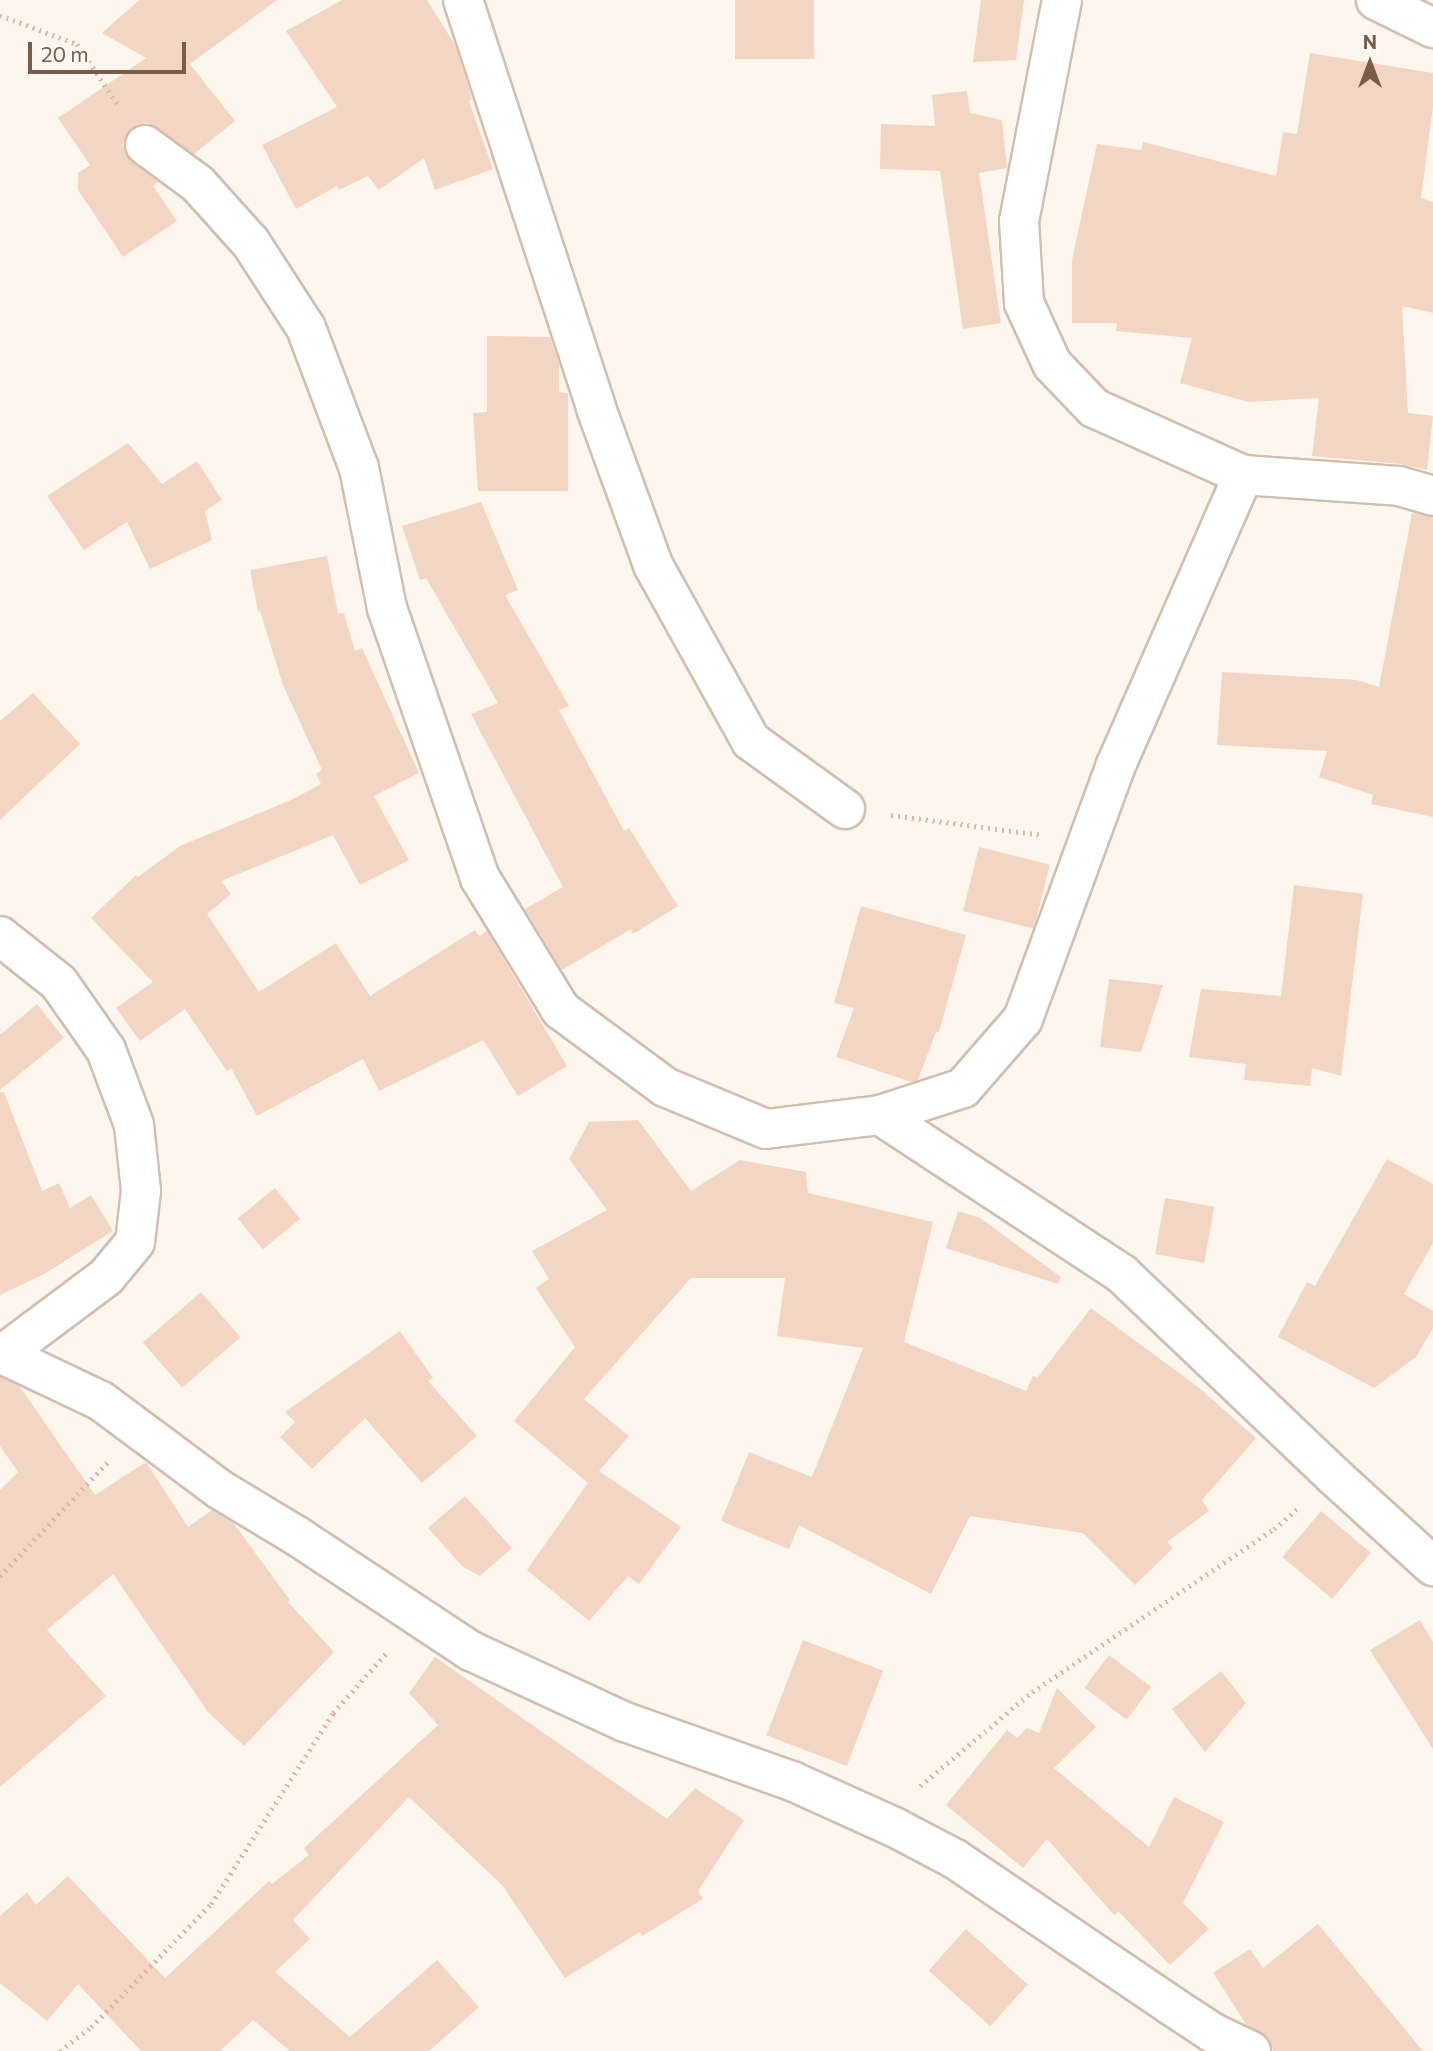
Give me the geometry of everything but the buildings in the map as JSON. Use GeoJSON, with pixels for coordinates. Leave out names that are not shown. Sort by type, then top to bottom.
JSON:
{"type":"FeatureCollection","features":[{"type":"Feature","properties":{"kind":"street"},"geometry":{"type":"LineString","coordinates":[[463,0],[596,408],[653,565],[751,741],[845,808]]}},
{"type":"Feature","properties":{"kind":"street"},"geometry":{"type":"LineString","coordinates":[[1062,0],[1020,221],[1024,303],[1052,363],[1094,408],[1243,475],[1399,486],[1433,496]]}},
{"type":"Feature","properties":{"kind":"street"},"geometry":{"type":"LineString","coordinates":[[1376,0],[1433,28]]}},
{"type":"Feature","properties":{"kind":"street"},"geometry":{"type":"LineString","coordinates":[[145,145],[198,184],[251,243],[306,328],[359,468],[387,608],[480,878],[561,1010],[665,1087],[766,1129],[880,1115],[963,1088],[1023,1019],[1116,765],[1243,475]]}},
{"type":"Feature","properties":{"kind":"street"},"geometry":{"type":"LineString","coordinates":[[0,936],[59,983],[106,1050],[134,1125],[141,1191],[135,1242],[106,1277],[1,1354],[101,1401],[219,1489],[297,1536],[471,1651],[625,1722],[792,1781],[879,1820],[955,1859],[1172,2006],[1251,2051]]}},
{"type":"Feature","properties":{"kind":"street"},"geometry":{"type":"LineString","coordinates":[[880,1115],[1122,1274],[1334,1476],[1433,1566]]}},
{"type":"Feature","properties":{"kind":"path"},"geometry":{"type":"LineString","coordinates":[[0,15],[76,44],[145,145]]}},
{"type":"Feature","properties":{"kind":"path"},"geometry":{"type":"LineString","coordinates":[[845,808],[1088,841]]}},
{"type":"Feature","properties":{"kind":"path"},"geometry":{"type":"LineString","coordinates":[[0,1576],[139,1429]]}},
{"type":"Feature","properties":{"kind":"path"},"geometry":{"type":"LineString","coordinates":[[879,1820],[1032,1692],[1274,1529],[1334,1476]]}},
{"type":"Feature","properties":{"kind":"path"},"geometry":{"type":"LineString","coordinates":[[60,2051],[91,2027],[211,1904],[333,1713],[420,1619]]}}]}
